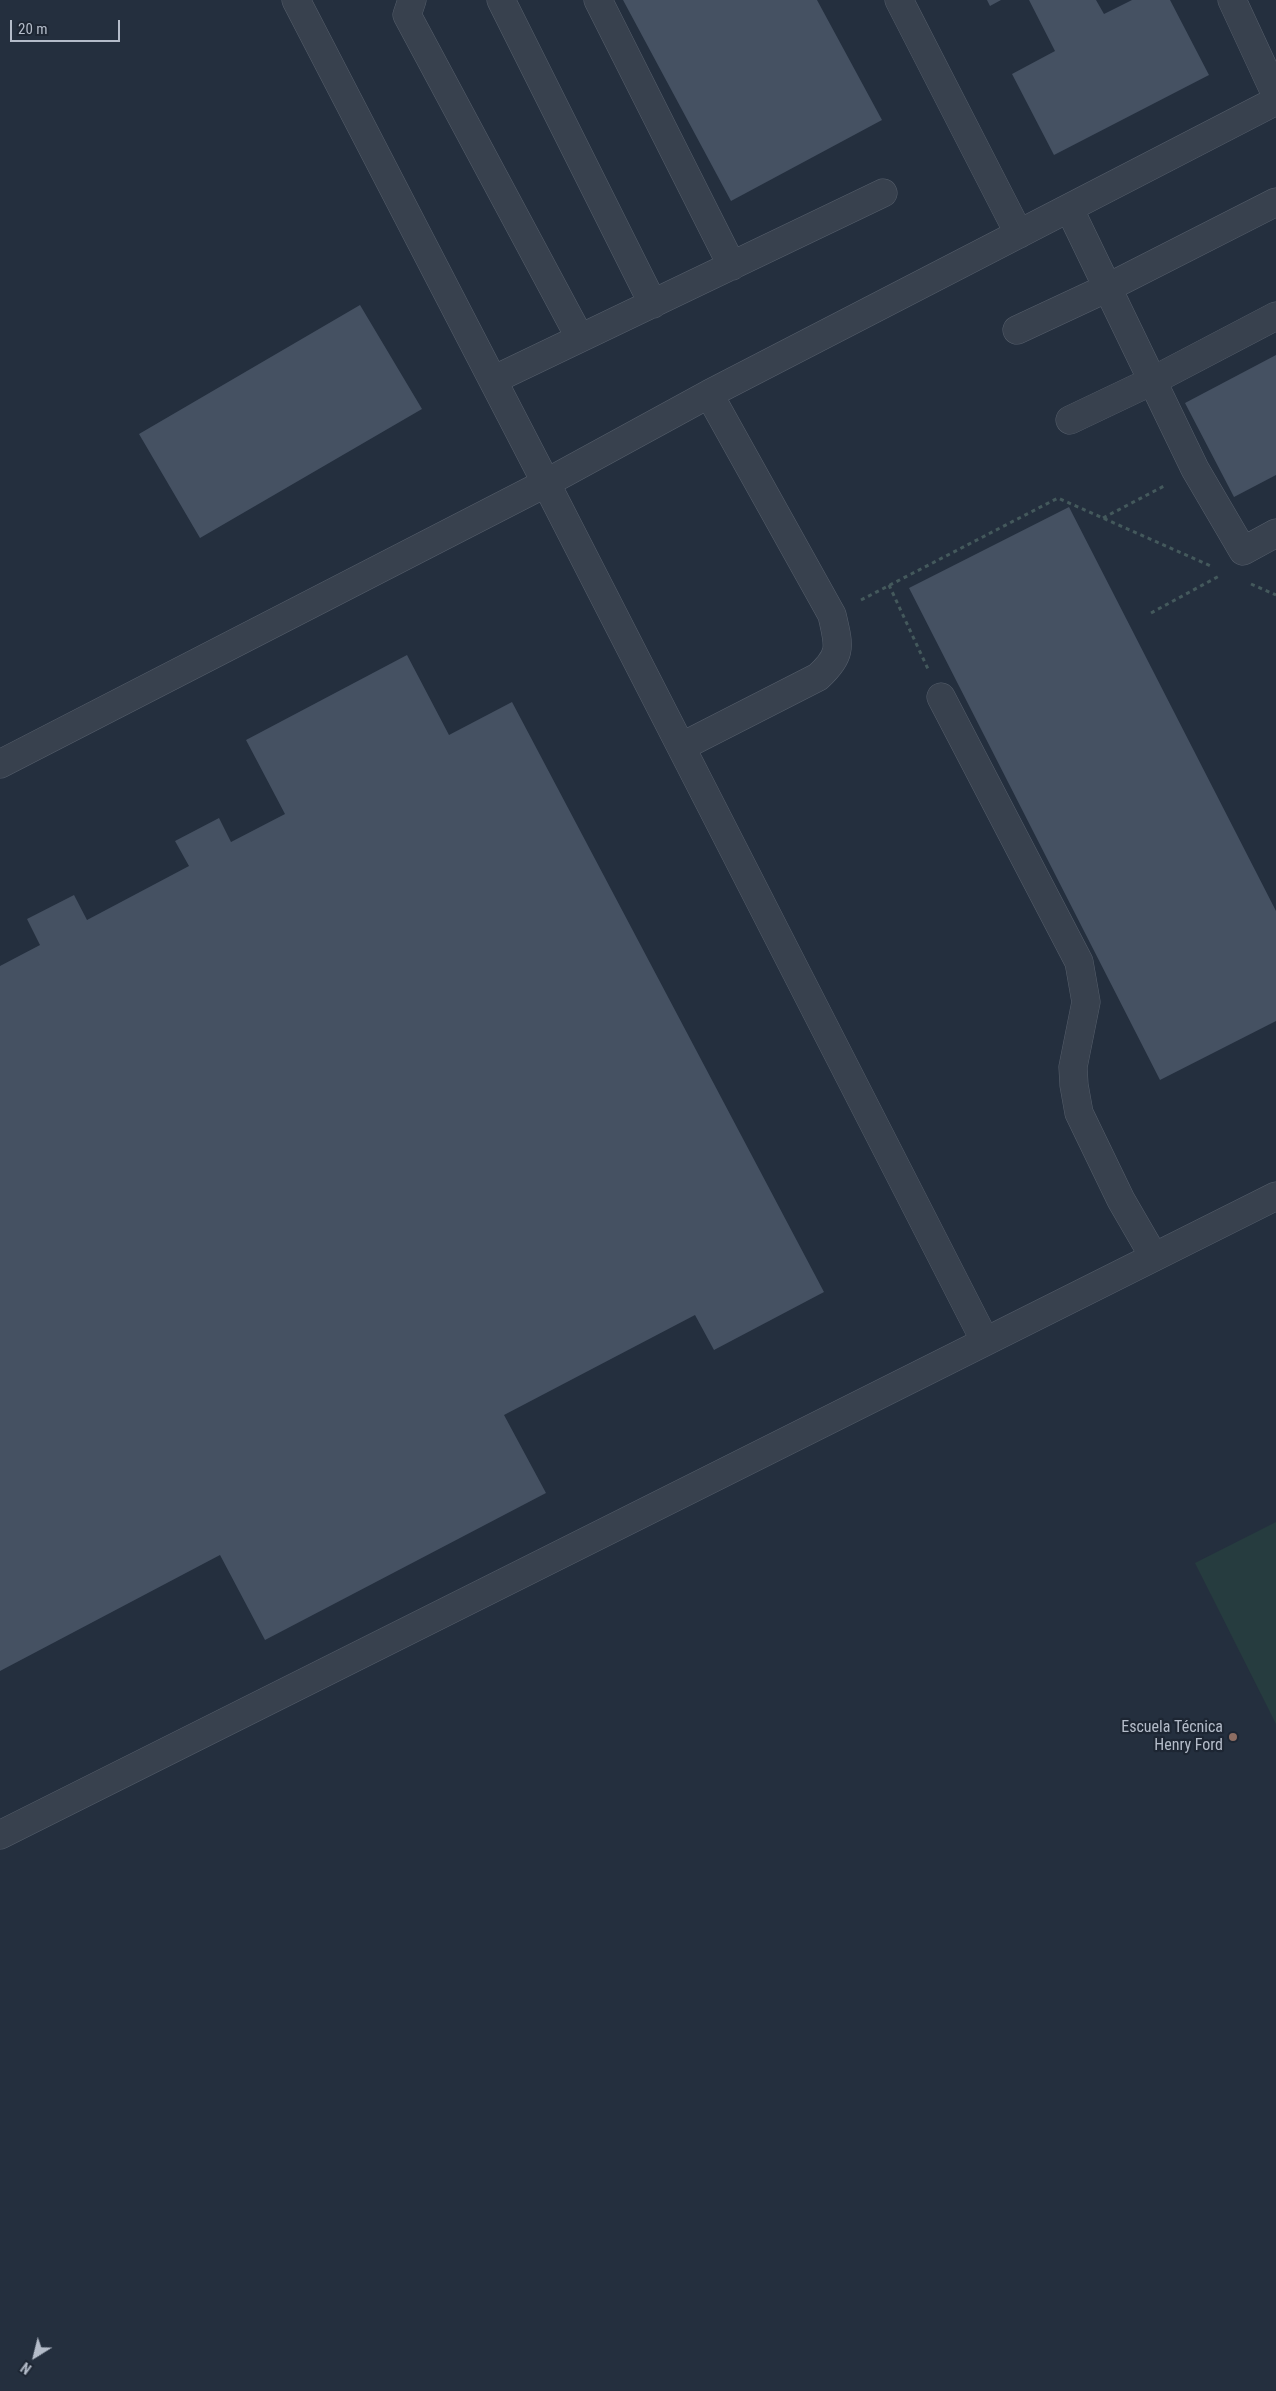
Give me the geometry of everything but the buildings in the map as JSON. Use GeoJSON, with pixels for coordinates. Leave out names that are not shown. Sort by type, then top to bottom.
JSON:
{"type":"FeatureCollection","features":[{"type":"Feature","properties":{"kind":"lane"},"geometry":{"type":"LineString","coordinates":[[296,0],[546,483],[985,1341]]}},
{"type":"Feature","properties":{"kind":"lane"},"geometry":{"type":"LineString","coordinates":[[412,0],[407,15],[580,338]]}},
{"type":"Feature","properties":{"kind":"lane"},"geometry":{"type":"LineString","coordinates":[[501,0],[652,304]]}},
{"type":"Feature","properties":{"kind":"lane"},"geometry":{"type":"LineString","coordinates":[[598,0],[732,266]]}},
{"type":"Feature","properties":{"kind":"lane"},"geometry":{"type":"LineString","coordinates":[[900,0],[1019,234]]}},
{"type":"Feature","properties":{"kind":"lane"},"geometry":{"type":"LineString","coordinates":[[1232,0],[1276,95]]}},
{"type":"Feature","properties":{"kind":"lane"},"geometry":{"type":"LineString","coordinates":[[0,764],[546,483],[709,394],[1276,101]]}},
{"type":"Feature","properties":{"kind":"lane"},"geometry":{"type":"LineString","coordinates":[[493,380],[883,193]]}},
{"type":"Feature","properties":{"kind":"lane"},"geometry":{"type":"LineString","coordinates":[[1017,330],[1107,288],[1276,202]]}},
{"type":"Feature","properties":{"kind":"lane"},"geometry":{"type":"LineString","coordinates":[[1069,208],[1194,469],[1242,551],[1276,533]]}},
{"type":"Feature","properties":{"kind":"lane"},"geometry":{"type":"LineString","coordinates":[[1070,420],[1152,381],[1276,316]]}},
{"type":"Feature","properties":{"kind":"lane"},"geometry":{"type":"LineString","coordinates":[[681,748],[818,677],[832,664],[839,644],[832,615],[709,394]]}},
{"type":"Feature","properties":{"kind":"lane"},"geometry":{"type":"LineString","coordinates":[[941,697],[1079,962],[1086,1002],[1073,1067],[1079,1113],[1121,1200],[1154,1257]]}},
{"type":"Feature","properties":{"kind":"lane"},"geometry":{"type":"LineString","coordinates":[[0,1835],[1276,1196]]}},
{"type":"Feature","properties":{"kind":"path"},"geometry":{"type":"LineString","coordinates":[[1102,518],[1194,469]]}},
{"type":"Feature","properties":{"kind":"path"},"geometry":{"type":"LineString","coordinates":[[832,615],[1058,498],[1276,595]]}},
{"type":"Feature","properties":{"kind":"path"},"geometry":{"type":"LineString","coordinates":[[1151,613],[1226,572],[1242,551]]}},
{"type":"Feature","properties":{"kind":"path"},"geometry":{"type":"LineString","coordinates":[[889,586],[941,697]]}},
{"type":"Feature","properties":{"kind":"green space"},"geometry":{"type":"Polygon","coordinates":[[[1276,1522],[1276,1724],[1195,1563],[1276,1522]]]}},
{"type":"Feature","properties":{"kind":"place","name":"Escuela Técnica Henry Ford"},"geometry":{"type":"Point","coordinates":[1233,1737]}}]}
